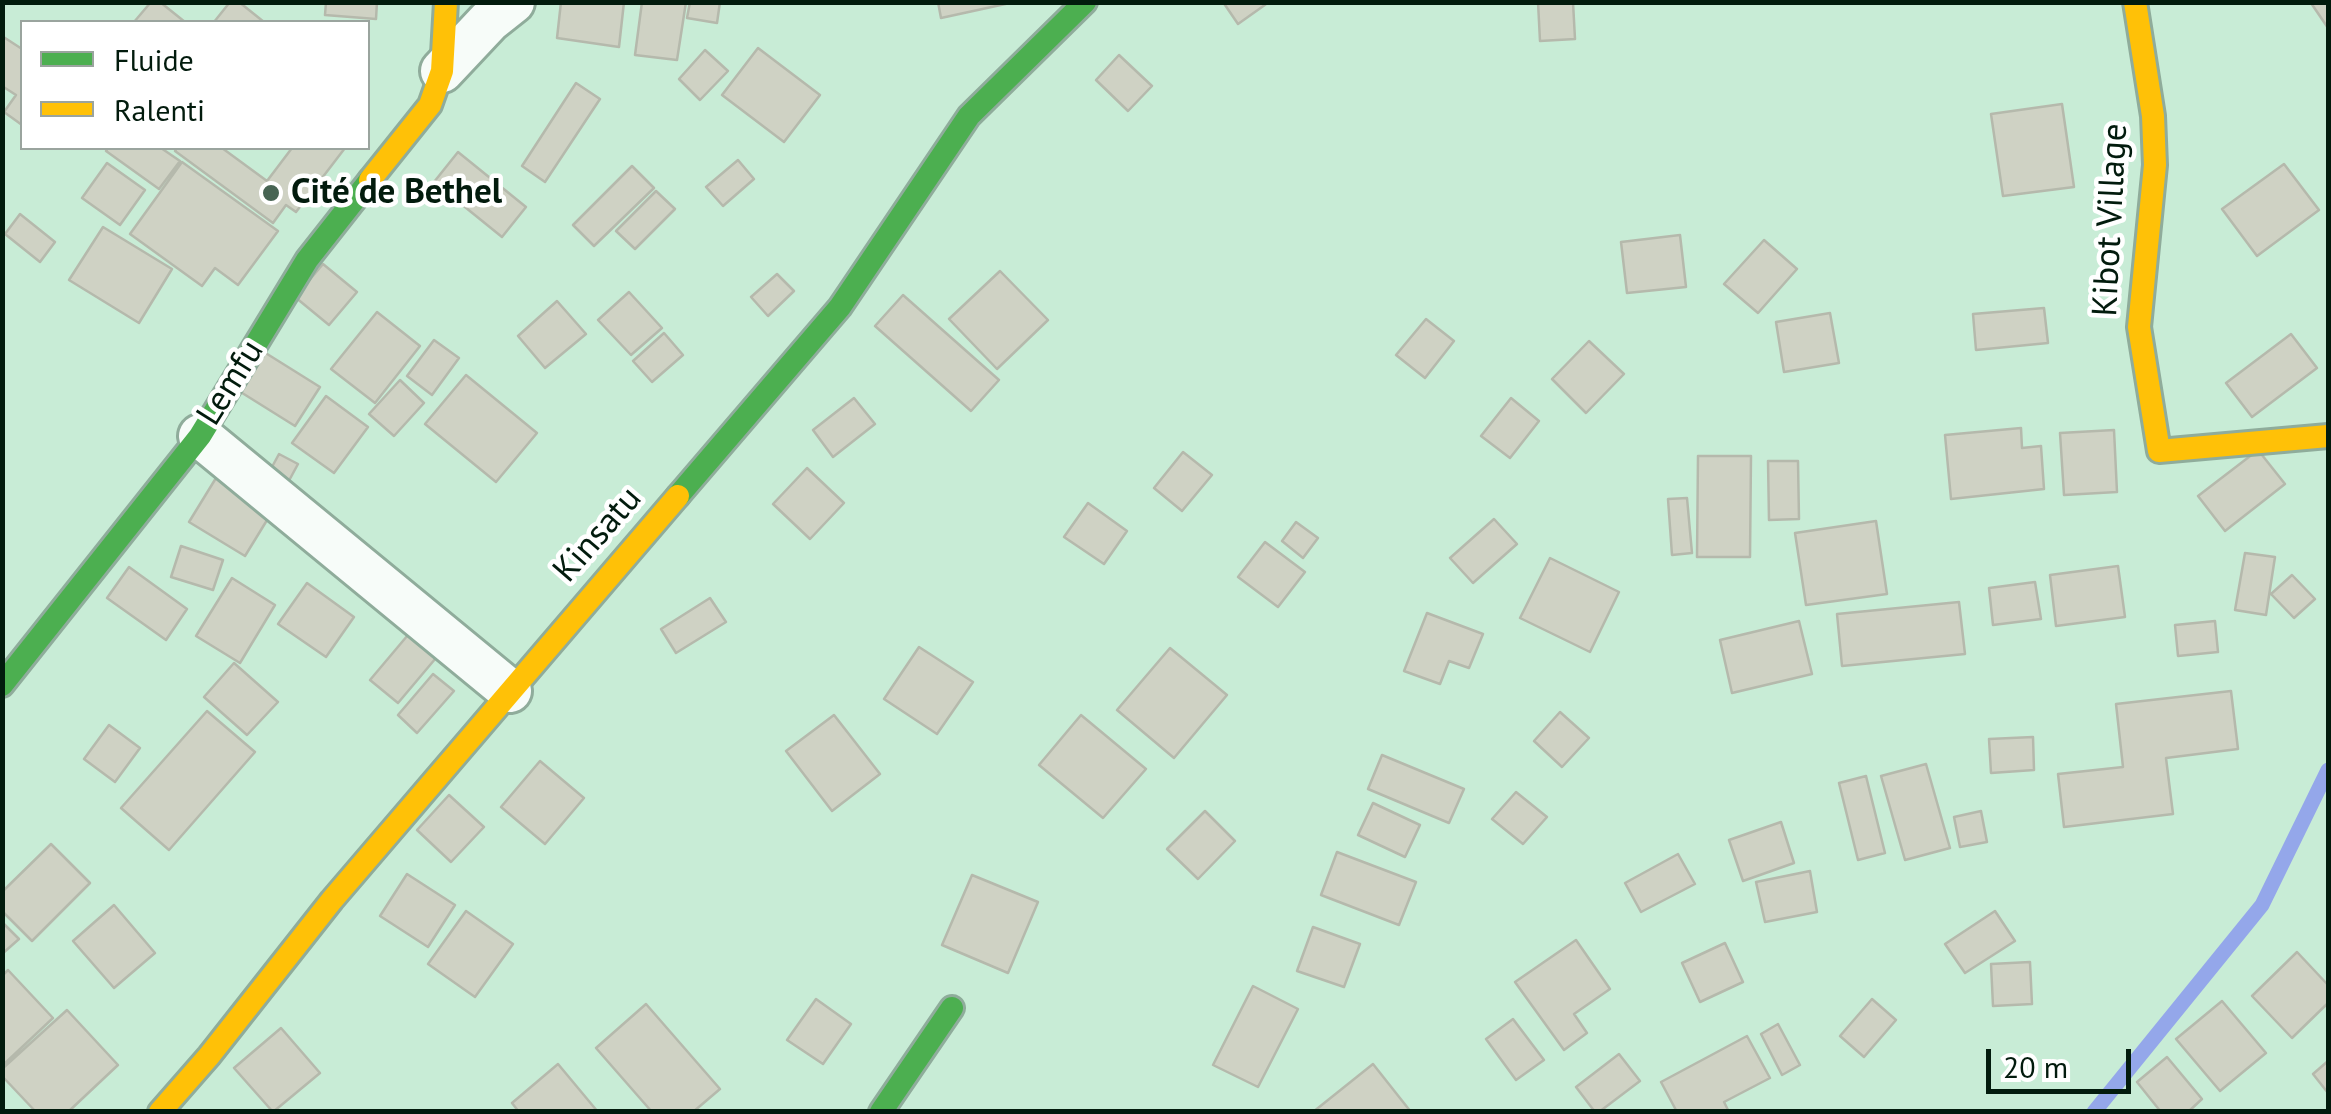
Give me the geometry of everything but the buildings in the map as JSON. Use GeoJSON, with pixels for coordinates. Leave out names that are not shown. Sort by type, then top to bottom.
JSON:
{"type":"FeatureCollection","features":[{"type":"Feature","properties":{"kind":"street","name":"Lemfu"},"geometry":{"type":"LineString","coordinates":[[2,685],[200,436],[307,260],[430,105],[442,71],[446,2]]}},
{"type":"Feature","properties":{"kind":"street","name":"Lemfu"},"geometry":{"type":"LineString","coordinates":[[442,71],[489,21],[513,2]]}},
{"type":"Feature","properties":{"kind":"street","name":"Kinsatu"},"geometry":{"type":"LineString","coordinates":[[160,1112],[210,1056],[332,900],[840,307],[970,116],[1085,2]]}},
{"type":"Feature","properties":{"kind":"street","name":"Kibot Village"},"geometry":{"type":"LineString","coordinates":[[2134,2],[2153,116],[2155,165],[2139,327],[2159,451],[2328,436]]}},
{"type":"Feature","properties":{"kind":"street"},"geometry":{"type":"LineString","coordinates":[[200,436],[510,691]]}},
{"type":"Feature","properties":{"kind":"street"},"geometry":{"type":"LineString","coordinates":[[881,1112],[952,1008]]}},
{"type":"Feature","properties":{"kind":"waterway"},"geometry":{"type":"LineString","coordinates":[[2094,1112],[2262,905],[2328,770]]}},
{"type":"Feature","properties":{"kind":"traffic: fast"},"geometry":{"type":"LineString","coordinates":[[678,496],[840,307],[969,116],[1085,2]]}},
{"type":"Feature","properties":{"kind":"traffic: fast"},"geometry":{"type":"LineString","coordinates":[[2,685],[200,436],[307,260],[370,180]]}},
{"type":"Feature","properties":{"kind":"traffic: fast"},"geometry":{"type":"LineString","coordinates":[[881,1112],[952,1008]]}},
{"type":"Feature","properties":{"kind":"traffic: slow"},"geometry":{"type":"LineString","coordinates":[[370,180],[430,105],[442,71],[446,2]]}},
{"type":"Feature","properties":{"kind":"traffic: slow"},"geometry":{"type":"LineString","coordinates":[[2135,2],[2153,116],[2155,165],[2139,327],[2159,451],[2328,436]]}},
{"type":"Feature","properties":{"kind":"traffic: slow"},"geometry":{"type":"LineString","coordinates":[[160,1112],[332,900],[678,496]]}},
{"type":"Feature","properties":{"kind":"place","name":"Cité de Bethel"},"geometry":{"type":"Point","coordinates":[271,193]}}]}
